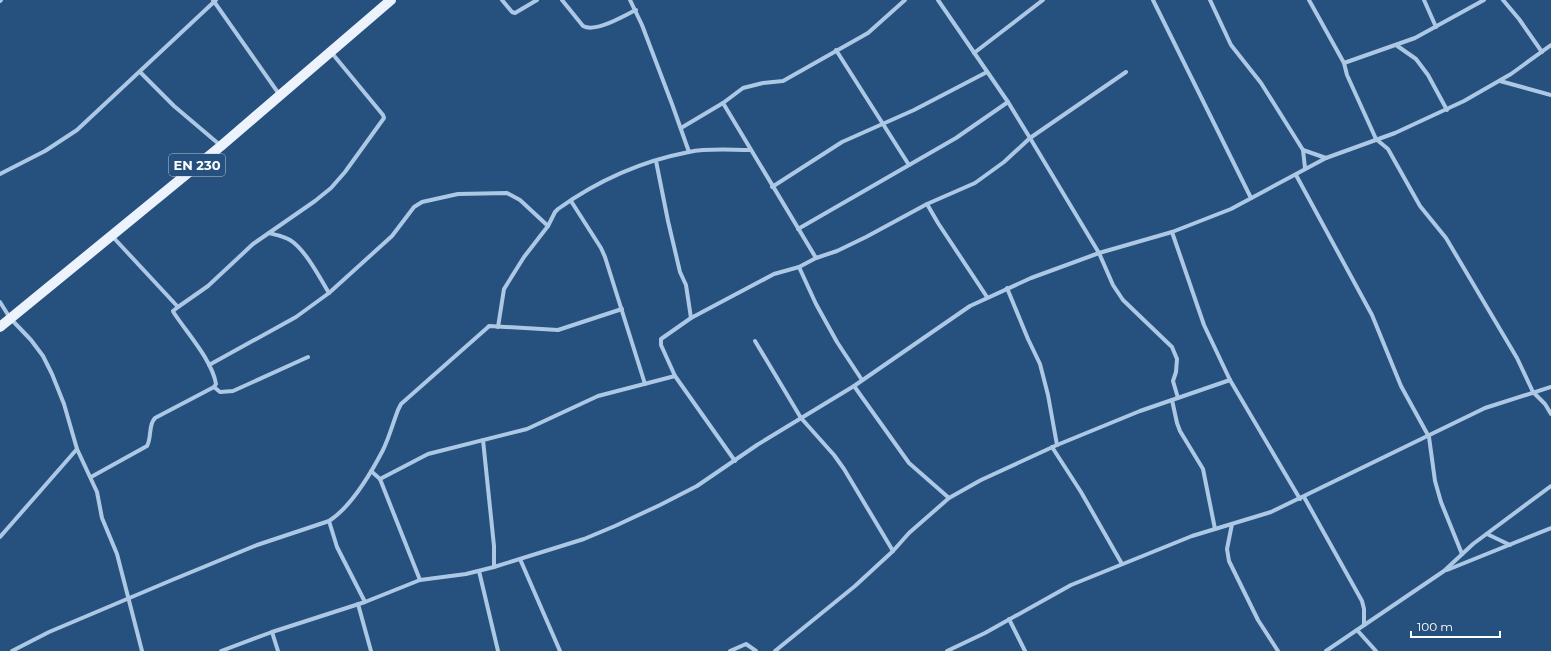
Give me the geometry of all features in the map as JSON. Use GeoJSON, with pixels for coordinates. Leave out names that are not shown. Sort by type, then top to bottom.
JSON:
{"type":"FeatureCollection","features":[{"type":"Feature","properties":{"kind":"main road","name":"EN 230"},"geometry":{"type":"LineString","coordinates":[[0,327],[221,146],[390,0]]}},
{"type":"Feature","properties":{"kind":"street"},"geometry":{"type":"LineString","coordinates":[[502,0],[512,12],[515,13],[520,12],[537,0]]}},
{"type":"Feature","properties":{"kind":"street"},"geometry":{"type":"LineString","coordinates":[[562,0],[587,29],[599,27],[636,10]]}},
{"type":"Feature","properties":{"kind":"street"},"geometry":{"type":"LineString","coordinates":[[630,0],[636,10],[689,152]]}},
{"type":"Feature","properties":{"kind":"street"},"geometry":{"type":"LineString","coordinates":[[680,128],[723,103],[732,95],[750,86],[783,81],[868,33],[905,0]]}},
{"type":"Feature","properties":{"kind":"street"},"geometry":{"type":"LineString","coordinates":[[938,0],[1008,102],[1098,253],[1113,285],[1123,300],[1172,346],[1178,360],[1173,381],[1178,398]]}},
{"type":"Feature","properties":{"kind":"street"},"geometry":{"type":"LineString","coordinates":[[974,53],[1043,0]]}},
{"type":"Feature","properties":{"kind":"street"},"geometry":{"type":"LineString","coordinates":[[1153,0],[1251,198]]}},
{"type":"Feature","properties":{"kind":"street"},"geometry":{"type":"LineString","coordinates":[[1210,0],[1231,45],[1261,83],[1304,150],[1305,168]]}},
{"type":"Feature","properties":{"kind":"street"},"geometry":{"type":"LineString","coordinates":[[1309,0],[1344,62],[1347,75],[1376,139],[1388,149],[1420,206],[1446,238],[1517,358],[1533,392],[1545,404],[1551,414]]}},
{"type":"Feature","properties":{"kind":"street"},"geometry":{"type":"LineString","coordinates":[[1424,0],[1436,27]]}},
{"type":"Feature","properties":{"kind":"street"},"geometry":{"type":"LineString","coordinates":[[1344,62],[1396,45],[1436,27],[1484,0]]}},
{"type":"Feature","properties":{"kind":"street"},"geometry":{"type":"LineString","coordinates":[[1503,0],[1519,19],[1542,52]]}},
{"type":"Feature","properties":{"kind":"street"},"geometry":{"type":"LineString","coordinates":[[0,174],[44,151],[77,130],[214,1],[279,95]]}},
{"type":"Feature","properties":{"kind":"street"},"geometry":{"type":"LineString","coordinates":[[1396,45],[1416,59],[1428,75],[1447,110]]}},
{"type":"Feature","properties":{"kind":"street"},"geometry":{"type":"LineString","coordinates":[[221,651],[272,632],[365,602],[420,580],[494,568],[584,538],[629,520],[697,486],[801,418],[854,386],[963,310],[1031,278],[1098,253],[1172,232],[1231,209],[1326,158],[1395,133],[1447,110],[1500,81],[1551,45]]}},
{"type":"Feature","properties":{"kind":"street"},"geometry":{"type":"LineString","coordinates":[[836,50],[909,164]]}},
{"type":"Feature","properties":{"kind":"street"},"geometry":{"type":"LineString","coordinates":[[91,477],[147,446],[149,443],[152,422],[155,418],[214,388],[216,384],[216,380],[209,365],[173,311],[208,286],[253,244],[331,188],[345,172],[384,118],[330,51]]}},
{"type":"Feature","properties":{"kind":"street"},"geometry":{"type":"LineString","coordinates":[[140,72],[174,106],[221,146]]}},
{"type":"Feature","properties":{"kind":"street"},"geometry":{"type":"LineString","coordinates":[[772,188],[842,142],[987,72]]}},
{"type":"Feature","properties":{"kind":"street"},"geometry":{"type":"LineString","coordinates":[[735,461],[675,376],[660,345],[661,339],[692,318],[774,274],[799,267],[816,258],[837,251],[927,204],[975,183],[1030,138],[1126,72]]}},
{"type":"Feature","properties":{"kind":"street"},"geometry":{"type":"LineString","coordinates":[[1500,81],[1551,95]]}},
{"type":"Feature","properties":{"kind":"street"},"geometry":{"type":"LineString","coordinates":[[798,229],[956,138],[1008,102]]}},
{"type":"Feature","properties":{"kind":"street"},"geometry":{"type":"LineString","coordinates":[[723,103],[772,188],[816,258]]}},
{"type":"Feature","properties":{"kind":"street"},"geometry":{"type":"LineString","coordinates":[[498,327],[504,289],[524,257],[548,226],[555,212],[598,184],[631,168],[689,152],[705,150],[750,150]]}},
{"type":"Feature","properties":{"kind":"street"},"geometry":{"type":"LineString","coordinates":[[1304,150],[1326,158]]}},
{"type":"Feature","properties":{"kind":"street"},"geometry":{"type":"LineString","coordinates":[[656,161],[668,221],[680,272],[686,285],[692,318]]}},
{"type":"Feature","properties":{"kind":"street"},"geometry":{"type":"LineString","coordinates":[[1296,175],[1372,315],[1401,386],[1428,437],[1435,481],[1441,502],[1462,554]]}},
{"type":"Feature","properties":{"kind":"street"},"geometry":{"type":"LineString","coordinates":[[209,365],[296,317],[329,293],[392,236],[414,206],[422,202],[458,194],[507,192],[520,200],[548,226]]}},
{"type":"Feature","properties":{"kind":"street"},"geometry":{"type":"LineString","coordinates":[[571,201],[601,248],[622,309],[644,384]]}},
{"type":"Feature","properties":{"kind":"street"},"geometry":{"type":"LineString","coordinates":[[927,204],[987,298]]}},
{"type":"Feature","properties":{"kind":"street"},"geometry":{"type":"LineString","coordinates":[[1172,232],[1204,325],[1230,380],[1302,498],[1362,601],[1364,609],[1364,625]]}},
{"type":"Feature","properties":{"kind":"street"},"geometry":{"type":"LineString","coordinates":[[269,233],[292,241],[311,264],[329,293]]}},
{"type":"Feature","properties":{"kind":"street"},"geometry":{"type":"LineString","coordinates":[[112,236],[178,307]]}},
{"type":"Feature","properties":{"kind":"street"},"geometry":{"type":"LineString","coordinates":[[799,267],[819,310],[837,342],[862,380]]}},
{"type":"Feature","properties":{"kind":"street"},"geometry":{"type":"LineString","coordinates":[[1007,288],[1040,364],[1048,395],[1057,445]]}},
{"type":"Feature","properties":{"kind":"street"},"geometry":{"type":"LineString","coordinates":[[0,302],[10,318],[31,340],[43,356],[52,374],[64,404],[77,449],[97,492],[102,518],[117,554],[142,651]]}},
{"type":"Feature","properties":{"kind":"street"},"geometry":{"type":"LineString","coordinates":[[12,651],[49,632],[257,545],[330,521],[344,508],[371,471],[383,449],[398,410],[406,398],[489,326],[558,330],[622,309]]}},
{"type":"Feature","properties":{"kind":"street"},"geometry":{"type":"LineString","coordinates":[[755,341],[801,418],[834,455],[844,469],[893,551]]}},
{"type":"Feature","properties":{"kind":"street"},"geometry":{"type":"LineString","coordinates":[[214,388],[220,392],[233,391],[308,357]]}},
{"type":"Feature","properties":{"kind":"street"},"geometry":{"type":"LineString","coordinates":[[380,479],[428,454],[527,428],[598,396],[675,376]]}},
{"type":"Feature","properties":{"kind":"street"},"geometry":{"type":"LineString","coordinates":[[775,651],[855,586],[893,551],[909,533],[949,498],[981,480],[1052,447],[1140,411],[1230,380]]}},
{"type":"Feature","properties":{"kind":"street"},"geometry":{"type":"LineString","coordinates":[[854,386],[909,463],[949,498]]}},
{"type":"Feature","properties":{"kind":"street"},"geometry":{"type":"LineString","coordinates":[[947,651],[985,633],[1071,585],[1192,536],[1271,512],[1486,408],[1551,387]]}},
{"type":"Feature","properties":{"kind":"street"},"geometry":{"type":"LineString","coordinates":[[1172,400],[1180,431],[1202,469],[1215,529]]}},
{"type":"Feature","properties":{"kind":"street"},"geometry":{"type":"LineString","coordinates":[[483,440],[494,546],[494,568]]}},
{"type":"Feature","properties":{"kind":"street"},"geometry":{"type":"LineString","coordinates":[[1052,447],[1081,492],[1122,564]]}},
{"type":"Feature","properties":{"kind":"street"},"geometry":{"type":"LineString","coordinates":[[0,537],[77,449]]}},
{"type":"Feature","properties":{"kind":"street"},"geometry":{"type":"LineString","coordinates":[[371,471],[380,479],[420,580]]}},
{"type":"Feature","properties":{"kind":"street"},"geometry":{"type":"LineString","coordinates":[[1326,651],[1444,571],[1487,534],[1551,486]]}},
{"type":"Feature","properties":{"kind":"street"},"geometry":{"type":"LineString","coordinates":[[330,521],[336,547],[365,602]]}},
{"type":"Feature","properties":{"kind":"street"},"geometry":{"type":"LineString","coordinates":[[1232,524],[1227,549],[1229,561],[1258,620],[1278,651]]}},
{"type":"Feature","properties":{"kind":"street"},"geometry":{"type":"LineString","coordinates":[[1444,571],[1551,528]]}},
{"type":"Feature","properties":{"kind":"street"},"geometry":{"type":"LineString","coordinates":[[1487,534],[1510,545]]}},
{"type":"Feature","properties":{"kind":"street"},"geometry":{"type":"LineString","coordinates":[[520,560],[560,651]]}},
{"type":"Feature","properties":{"kind":"street"},"geometry":{"type":"LineString","coordinates":[[479,571],[498,651]]}},
{"type":"Feature","properties":{"kind":"street"},"geometry":{"type":"LineString","coordinates":[[358,604],[371,651]]}},
{"type":"Feature","properties":{"kind":"street"},"geometry":{"type":"LineString","coordinates":[[1009,619],[1025,651]]}},
{"type":"Feature","properties":{"kind":"street"},"geometry":{"type":"LineString","coordinates":[[1357,630],[1376,651]]}},
{"type":"Feature","properties":{"kind":"street"},"geometry":{"type":"LineString","coordinates":[[272,632],[278,651]]}},
{"type":"Feature","properties":{"kind":"street"},"geometry":{"type":"LineString","coordinates":[[730,651],[746,644],[756,651]]}}]}
